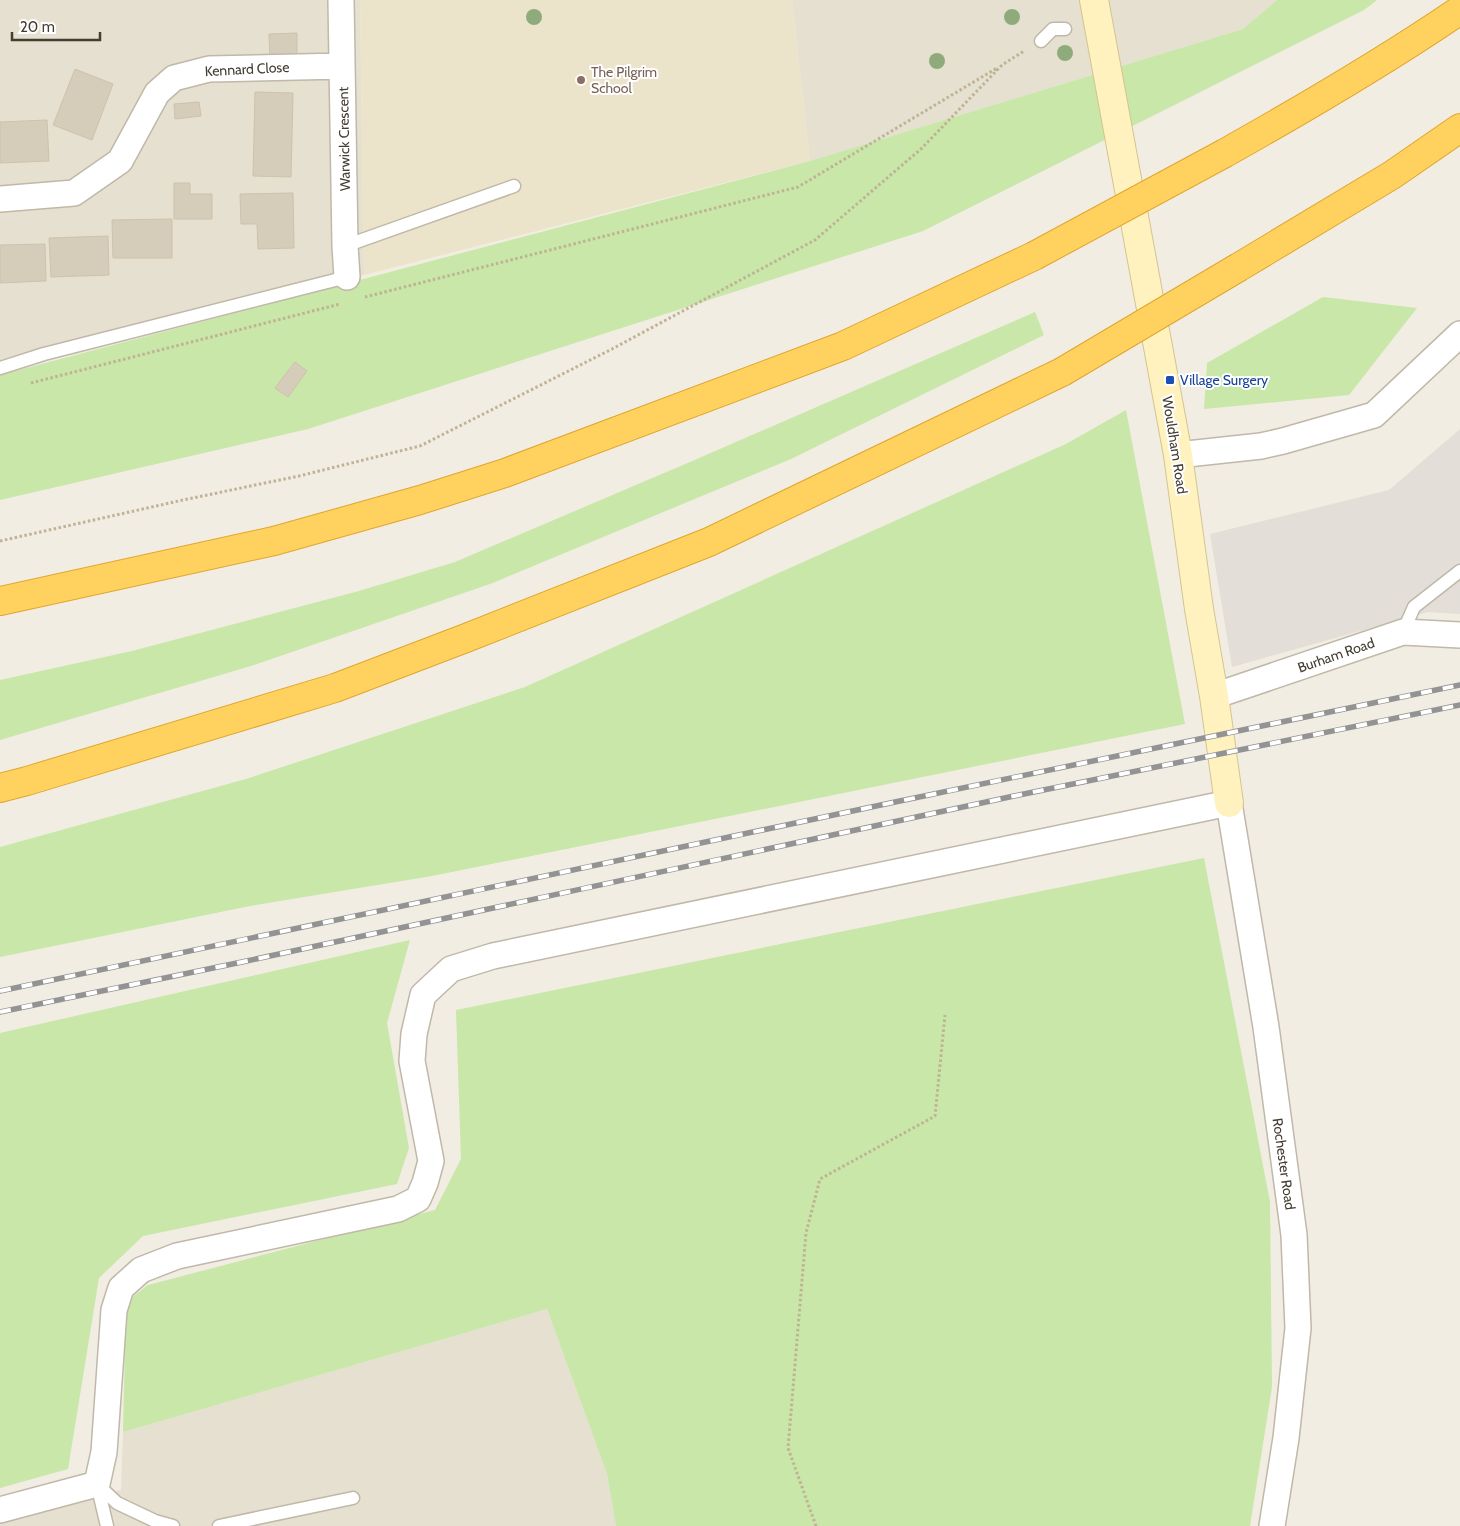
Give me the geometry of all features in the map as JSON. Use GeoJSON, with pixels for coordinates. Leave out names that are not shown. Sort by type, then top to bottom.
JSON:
{"type":"FeatureCollection","features":[{"type":"Feature","properties":{"kind":"highway"},"geometry":{"type":"LineString","coordinates":[[0,601],[274,541],[420,500],[505,473],[843,346],[1034,256],[1224,153],[1306,107],[1414,41],[1460,10]]}},
{"type":"Feature","properties":{"kind":"highway"},"geometry":{"type":"LineString","coordinates":[[0,788],[335,688],[709,542],[1062,372],[1392,175],[1460,128]]}},
{"type":"Feature","properties":{"kind":"street","name":"Warwick Crescent"},"geometry":{"type":"LineString","coordinates":[[342,0],[345,246],[352,288]]}},
{"type":"Feature","properties":{"kind":"street","name":"Wouldham Road"},"geometry":{"type":"LineString","coordinates":[[1094,0],[1178,456],[1229,803]]}},
{"type":"Feature","properties":{"kind":"street","name":"Kennard Close"},"geometry":{"type":"LineString","coordinates":[[0,199],[74,193],[120,161],[157,93],[174,78],[209,69],[342,66]]}},
{"type":"Feature","properties":{"kind":"street"},"geometry":{"type":"LineString","coordinates":[[1178,456],[1232,450],[1283,441],[1374,415],[1460,334]]}},
{"type":"Feature","properties":{"kind":"street","name":"Burham Road"},"geometry":{"type":"LineString","coordinates":[[1214,696],[1403,632],[1460,634]]}},
{"type":"Feature","properties":{"kind":"street"},"geometry":{"type":"LineString","coordinates":[[0,1510],[97,1484],[104,1452],[114,1310],[121,1288],[140,1270],[177,1256],[398,1209],[418,1199],[431,1161],[412,1061],[414,1034],[423,995],[451,969],[512,952],[1229,803]]}},
{"type":"Feature","properties":{"kind":"street","name":"Rochester Road"},"geometry":{"type":"LineString","coordinates":[[1229,803],[1266,1027],[1294,1235],[1298,1328],[1286,1438],[1272,1526]]}},
{"type":"Feature","properties":{"kind":"lane"},"geometry":{"type":"LineString","coordinates":[[1041,41],[1053,29],[1065,29]]}},
{"type":"Feature","properties":{"kind":"lane"},"geometry":{"type":"LineString","coordinates":[[345,246],[514,186]]}},
{"type":"Feature","properties":{"kind":"lane"},"geometry":{"type":"LineString","coordinates":[[0,368],[44,354],[352,288]]}},
{"type":"Feature","properties":{"kind":"lane"},"geometry":{"type":"LineString","coordinates":[[1403,632],[1414,607],[1460,571]]}},
{"type":"Feature","properties":{"kind":"lane"},"geometry":{"type":"LineString","coordinates":[[97,1484],[108,1526]]}},
{"type":"Feature","properties":{"kind":"lane"},"geometry":{"type":"LineString","coordinates":[[97,1484],[117,1503],[155,1521],[173,1526]]}},
{"type":"Feature","properties":{"kind":"lane"},"geometry":{"type":"LineString","coordinates":[[219,1526],[353,1498]]}},
{"type":"Feature","properties":{"kind":"path"},"geometry":{"type":"LineString","coordinates":[[352,288],[798,187],[1041,41]]}},
{"type":"Feature","properties":{"kind":"path"},"geometry":{"type":"LineString","coordinates":[[0,541],[299,476],[420,446],[612,349],[814,240],[922,148],[1002,65]]}},
{"type":"Feature","properties":{"kind":"path"},"geometry":{"type":"LineString","coordinates":[[29,383],[346,302]]}},
{"type":"Feature","properties":{"kind":"path"},"geometry":{"type":"LineString","coordinates":[[816,1526],[788,1448],[806,1233],[820,1179],[935,1116],[945,1015]]}},
{"type":"Feature","properties":{"kind":"shaded area"},"geometry":{"type":"Polygon","coordinates":[[[0,0],[360,0],[364,275],[0,372],[0,0]]]}},
{"type":"Feature","properties":{"kind":"shaded area","name":"The Pilgrim School"},"geometry":{"type":"Polygon","coordinates":[[[360,0],[792,0],[810,161],[364,275],[360,0]]]}},
{"type":"Feature","properties":{"kind":"shaded area"},"geometry":{"type":"Polygon","coordinates":[[[792,0],[1277,0],[1243,29],[810,161],[792,0]]]}},
{"type":"Feature","properties":{"kind":"shaded area"},"geometry":{"type":"Polygon","coordinates":[[[1460,429],[1460,614],[1428,612],[1232,667],[1210,534],[1389,490],[1460,429]]]}},
{"type":"Feature","properties":{"kind":"shaded area"},"geometry":{"type":"Polygon","coordinates":[[[547,1309],[607,1474],[616,1526],[0,1526],[0,1520],[121,1490],[123,1432],[547,1309]]]}},
{"type":"Feature","properties":{"kind":"green space"},"geometry":{"type":"Polygon","coordinates":[[[1277,0],[1377,0],[1364,10],[923,231],[308,429],[0,500],[0,375],[810,161],[1243,29],[1277,0]]]}},
{"type":"Feature","properties":{"kind":"green space"},"geometry":{"type":"Polygon","coordinates":[[[1323,297],[1417,308],[1349,395],[1204,409],[1207,363],[1323,297]]]}},
{"type":"Feature","properties":{"kind":"green space"},"geometry":{"type":"Polygon","coordinates":[[[1035,312],[1044,335],[791,459],[490,584],[251,666],[0,740],[0,680],[132,651],[359,591],[455,562],[1035,312]]]}},
{"type":"Feature","properties":{"kind":"green space"},"geometry":{"type":"Polygon","coordinates":[[[1126,410],[1185,724],[432,876],[250,906],[0,957],[0,847],[246,779],[525,687],[1066,444],[1126,410]]]}},
{"type":"Feature","properties":{"kind":"green space"},"geometry":{"type":"Polygon","coordinates":[[[1204,858],[1270,1202],[1272,1387],[1250,1526],[616,1526],[607,1474],[547,1309],[123,1432],[126,1302],[148,1285],[435,1210],[461,1159],[456,1010],[1204,858]]]}},
{"type":"Feature","properties":{"kind":"green space"},"geometry":{"type":"Polygon","coordinates":[[[410,940],[387,1023],[409,1148],[397,1184],[143,1236],[99,1278],[68,1469],[0,1488],[0,1033],[410,940]]]}},
{"type":"Feature","properties":{"kind":"building"},"geometry":{"type":"Polygon","coordinates":[[[297,33],[297,58],[270,58],[269,34],[297,33]]]}},
{"type":"Feature","properties":{"kind":"building"},"geometry":{"type":"Polygon","coordinates":[[[75,69],[113,84],[92,140],[53,125],[75,69]]]}},
{"type":"Feature","properties":{"kind":"building"},"geometry":{"type":"Polygon","coordinates":[[[255,92],[293,93],[291,177],[253,176],[255,92]]]}},
{"type":"Feature","properties":{"kind":"building"},"geometry":{"type":"Polygon","coordinates":[[[199,102],[201,116],[175,119],[174,104],[199,102]]]}},
{"type":"Feature","properties":{"kind":"building"},"geometry":{"type":"Polygon","coordinates":[[[47,120],[49,161],[0,163],[0,122],[47,120]]]}},
{"type":"Feature","properties":{"kind":"building"},"geometry":{"type":"Polygon","coordinates":[[[174,183],[190,183],[190,194],[212,194],[212,219],[174,219],[174,183]]]}},
{"type":"Feature","properties":{"kind":"building"},"geometry":{"type":"Polygon","coordinates":[[[293,193],[294,248],[258,249],[257,224],[241,224],[240,194],[293,193]]]}},
{"type":"Feature","properties":{"kind":"building"},"geometry":{"type":"Polygon","coordinates":[[[172,219],[172,258],[113,258],[112,220],[172,219]]]}},
{"type":"Feature","properties":{"kind":"building"},"geometry":{"type":"Polygon","coordinates":[[[108,236],[109,275],[51,277],[49,238],[108,236]]]}},
{"type":"Feature","properties":{"kind":"building"},"geometry":{"type":"Polygon","coordinates":[[[45,244],[46,281],[0,283],[0,245],[45,244]]]}},
{"type":"Feature","properties":{"kind":"building"},"geometry":{"type":"Polygon","coordinates":[[[295,362],[307,371],[288,397],[275,388],[295,362]]]}},
{"type":"Feature","properties":{"kind":"railway"},"geometry":{"type":"LineString","coordinates":[[0,991],[1460,685]]}},
{"type":"Feature","properties":{"kind":"railway"},"geometry":{"type":"LineString","coordinates":[[0,1012],[242,962],[1014,796],[1460,705]]}},
{"type":"Feature","properties":{"kind":"place","name":"The Pilgrim School"},"geometry":{"type":"Point","coordinates":[581,80]}},
{"type":"Feature","properties":{"kind":"place","name":"Village Surgery"},"geometry":{"type":"Point","coordinates":[1170,380]}}]}
